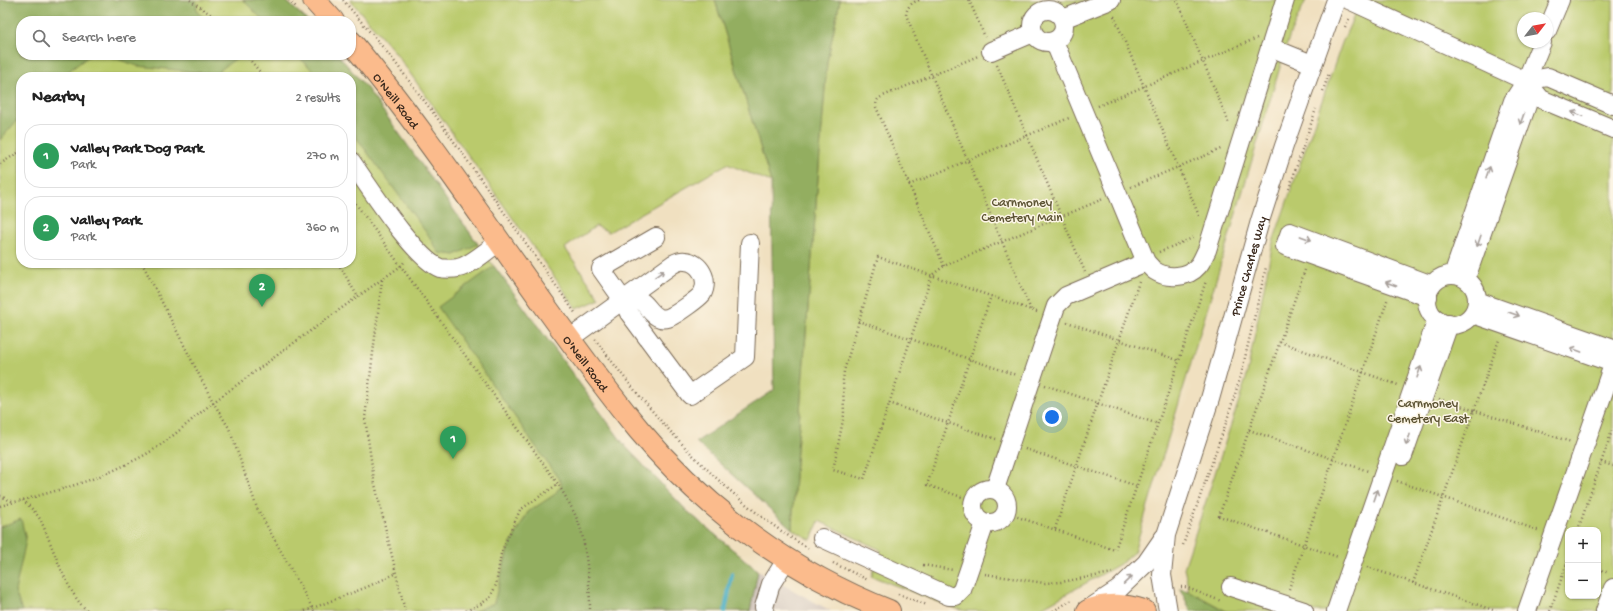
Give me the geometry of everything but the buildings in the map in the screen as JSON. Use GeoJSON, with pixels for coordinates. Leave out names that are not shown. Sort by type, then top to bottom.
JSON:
{"type":"FeatureCollection","features":[{"type":"Feature","properties":{"kind":"main road"},"geometry":{"type":"LineString","coordinates":[[314,0],[329,16]]}},
{"type":"Feature","properties":{"kind":"main road","name":"O'Neill Road"},"geometry":{"type":"LineString","coordinates":[[356,48],[410,117],[499,242],[577,332],[612,396],[640,432],[670,465],[704,497],[739,526],[786,560],[843,591],[890,601]]}},
{"type":"Feature","properties":{"kind":"main road"},"geometry":{"type":"LineString","coordinates":[[1086,611],[1112,605],[1128,606],[1144,611]]}},
{"type":"Feature","properties":{"kind":"street"},"geometry":{"type":"LineString","coordinates":[[1054,41],[1145,260],[1156,272],[1179,276],[1189,274],[1198,266],[1207,250],[1210,231],[1285,0]]}},
{"type":"Feature","properties":{"kind":"street","name":"Prince Charles Way"},"geometry":{"type":"LineString","coordinates":[[1168,611],[1162,575],[1166,535],[1210,399],[1262,214],[1312,64],[1336,0]]}},
{"type":"Feature","properties":{"kind":"street"},"geometry":{"type":"LineString","coordinates":[[1553,16],[1560,0]]}},
{"type":"Feature","properties":{"kind":"street"},"geometry":{"type":"LineString","coordinates":[[1063,20],[1109,1]]}},
{"type":"Feature","properties":{"kind":"street"},"geometry":{"type":"LineString","coordinates":[[1352,2],[1526,81],[1541,99],[1613,129]]}},
{"type":"Feature","properties":{"kind":"street"},"geometry":{"type":"LineString","coordinates":[[1040,5],[1056,11],[1063,20],[1064,30],[1059,38],[1054,41],[1044,42],[1038,39],[1033,32],[1033,19],[1040,5]]}},
{"type":"Feature","properties":{"kind":"street"},"geometry":{"type":"LineString","coordinates":[[991,51],[1033,32]]}},
{"type":"Feature","properties":{"kind":"street"},"geometry":{"type":"LineString","coordinates":[[1270,48],[1312,64]]}},
{"type":"Feature","properties":{"kind":"street"},"geometry":{"type":"LineString","coordinates":[[1459,276],[1487,197],[1513,101],[1526,81],[1540,48]]}},
{"type":"Feature","properties":{"kind":"street"},"geometry":{"type":"LineString","coordinates":[[1526,81],[1548,77],[1613,105]]}},
{"type":"Feature","properties":{"kind":"street"},"geometry":{"type":"LineString","coordinates":[[356,168],[412,246],[428,261],[440,268],[459,268],[473,261],[499,242]]}},
{"type":"Feature","properties":{"kind":"street"},"geometry":{"type":"LineString","coordinates":[[1290,232],[1430,291],[1392,284],[1285,246],[1290,232]]}},
{"type":"Feature","properties":{"kind":"street"},"geometry":{"type":"LineString","coordinates":[[656,237],[601,269],[625,298],[630,313],[690,396],[745,357],[750,243]]}},
{"type":"Feature","properties":{"kind":"street"},"geometry":{"type":"LineString","coordinates":[[995,490],[1056,306],[1059,301],[1066,296],[1145,260]]}},
{"type":"Feature","properties":{"kind":"street"},"geometry":{"type":"LineString","coordinates":[[1445,276],[1459,276],[1472,284],[1476,291],[1475,307],[1468,320],[1461,323],[1443,322],[1432,315],[1429,308],[1430,291],[1438,279],[1445,276]]}},
{"type":"Feature","properties":{"kind":"street"},"geometry":{"type":"LineString","coordinates":[[577,332],[625,298]]}},
{"type":"Feature","properties":{"kind":"street"},"geometry":{"type":"LineString","coordinates":[[1475,307],[1504,325],[1613,364],[1527,611]]}},
{"type":"Feature","properties":{"kind":"street"},"geometry":{"type":"LineString","coordinates":[[1475,307],[1613,349]]}},
{"type":"Feature","properties":{"kind":"street"},"geometry":{"type":"LineString","coordinates":[[1336,611],[1358,564],[1443,322]]}},
{"type":"Feature","properties":{"kind":"street"},"geometry":{"type":"LineString","coordinates":[[984,490],[995,490],[1001,492],[1005,497],[1007,502],[1006,512],[1002,519],[997,522],[991,524],[985,523],[976,517],[973,501],[976,496],[984,490]]}},
{"type":"Feature","properties":{"kind":"street"},"geometry":{"type":"LineString","coordinates":[[816,543],[949,596],[956,596],[962,590],[985,523]]}},
{"type":"Feature","properties":{"kind":"street","name":"Prince Charles Way"},"geometry":{"type":"LineString","coordinates":[[1086,611],[1119,589],[1146,564],[1166,535]]}},
{"type":"Feature","properties":{"kind":"street"},"geometry":{"type":"LineString","coordinates":[[765,611],[764,607],[771,584],[786,560]]}},
{"type":"Feature","properties":{"kind":"street"},"geometry":{"type":"LineString","coordinates":[[1348,611],[1358,564]]}},
{"type":"Feature","properties":{"kind":"street"},"geometry":{"type":"LineString","coordinates":[[1231,587],[1304,611]]}},
{"type":"Feature","properties":{"kind":"street"},"geometry":{"type":"LineString","coordinates":[[1605,611],[1613,588]]}},
{"type":"Feature","properties":{"kind":"path"},"geometry":{"type":"LineString","coordinates":[[190,0],[213,16]]}},
{"type":"Feature","properties":{"kind":"path"},"geometry":{"type":"LineString","coordinates":[[343,0],[391,57],[428,106],[577,332],[616,368],[661,421],[709,470],[759,515],[816,543]]}},
{"type":"Feature","properties":{"kind":"path"},"geometry":{"type":"LineString","coordinates":[[919,0],[910,4],[906,15],[1031,310]]}},
{"type":"Feature","properties":{"kind":"path"},"geometry":{"type":"LineString","coordinates":[[969,0],[1091,285]]}},
{"type":"Feature","properties":{"kind":"path"},"geometry":{"type":"LineString","coordinates":[[1176,0],[1239,141],[944,266],[932,275],[864,479],[833,470],[844,415],[844,371],[878,257],[932,275],[1052,318],[1180,361]]}},
{"type":"Feature","properties":{"kind":"path"},"geometry":{"type":"LineString","coordinates":[[1055,529],[1145,260],[1210,231],[1178,167],[1109,1]]}},
{"type":"Feature","properties":{"kind":"path"},"geometry":{"type":"LineString","coordinates":[[1344,30],[1352,2]]}},
{"type":"Feature","properties":{"kind":"path"},"geometry":{"type":"LineString","coordinates":[[944,266],[876,107],[876,103],[880,98],[991,51]]}},
{"type":"Feature","properties":{"kind":"path"},"geometry":{"type":"LineString","coordinates":[[250,60],[260,72]]}},
{"type":"Feature","properties":{"kind":"path"},"geometry":{"type":"LineString","coordinates":[[1320,97],[1330,70]]}},
{"type":"Feature","properties":{"kind":"path"},"geometry":{"type":"LineString","coordinates":[[1288,192],[1318,103]]}},
{"type":"Feature","properties":{"kind":"path"},"geometry":{"type":"LineString","coordinates":[[0,164],[16,154]]}},
{"type":"Feature","properties":{"kind":"path"},"geometry":{"type":"LineString","coordinates":[[356,204],[558,484],[569,503],[582,533],[590,593],[590,611]]}},
{"type":"Feature","properties":{"kind":"path"},"geometry":{"type":"LineString","coordinates":[[0,506],[95,479],[138,459],[172,436],[213,402],[401,266],[417,251]]}},
{"type":"Feature","properties":{"kind":"path"},"geometry":{"type":"LineString","coordinates":[[1311,255],[1219,516],[1496,611]]}},
{"type":"Feature","properties":{"kind":"path"},"geometry":{"type":"LineString","coordinates":[[1181,551],[1241,375],[1266,265]]}},
{"type":"Feature","properties":{"kind":"path"},"geometry":{"type":"LineString","coordinates":[[145,268],[213,402],[229,428],[257,508],[313,610]]}},
{"type":"Feature","properties":{"kind":"path"},"geometry":{"type":"LineString","coordinates":[[341,268],[358,297]]}},
{"type":"Feature","properties":{"kind":"path"},"geometry":{"type":"LineString","coordinates":[[382,279],[365,418],[374,480],[405,611]]}},
{"type":"Feature","properties":{"kind":"path"},"geometry":{"type":"LineString","coordinates":[[1006,512],[1115,550],[1206,286],[1206,279]]}},
{"type":"Feature","properties":{"kind":"path"},"geometry":{"type":"LineString","coordinates":[[1284,604],[1392,284]]}},
{"type":"Feature","properties":{"kind":"path"},"geometry":{"type":"LineString","coordinates":[[973,501],[927,484],[991,296]]}},
{"type":"Feature","properties":{"kind":"path"},"geometry":{"type":"LineString","coordinates":[[858,321],[1158,424]]}},
{"type":"Feature","properties":{"kind":"path"},"geometry":{"type":"LineString","coordinates":[[1413,583],[1504,325]]}},
{"type":"Feature","properties":{"kind":"path"},"geometry":{"type":"LineString","coordinates":[[1579,527],[1613,428]]}},
{"type":"Feature","properties":{"kind":"path"},"geometry":{"type":"LineString","coordinates":[[1249,430],[1554,536]]}},
{"type":"Feature","properties":{"kind":"path"},"geometry":{"type":"LineString","coordinates":[[1601,462],[1613,466]]}},
{"type":"Feature","properties":{"kind":"path"},"geometry":{"type":"LineString","coordinates":[[466,611],[490,598],[496,585],[501,554],[520,510],[558,484]]}},
{"type":"Feature","properties":{"kind":"path"},"geometry":{"type":"LineString","coordinates":[[0,496],[14,502]]}},
{"type":"Feature","properties":{"kind":"path"},"geometry":{"type":"LineString","coordinates":[[23,500],[40,520],[65,577],[81,606],[88,611]]}},
{"type":"Feature","properties":{"kind":"path"},"geometry":{"type":"LineString","coordinates":[[828,560],[873,583]]}},
{"type":"Feature","properties":{"kind":"path"},"geometry":{"type":"LineString","coordinates":[[1550,611],[1567,563]]}},
{"type":"Feature","properties":{"kind":"path"},"geometry":{"type":"LineString","coordinates":[[1601,570],[1613,574]]}},
{"type":"Feature","properties":{"kind":"path"},"geometry":{"type":"LineString","coordinates":[[978,573],[1044,583],[1092,578],[1119,571]]}},
{"type":"Feature","properties":{"kind":"path"},"geometry":{"type":"LineString","coordinates":[[305,611],[313,610],[397,573]]}},
{"type":"Feature","properties":{"kind":"path"},"geometry":{"type":"LineString","coordinates":[[1185,587],[1224,602],[1231,587]]}},
{"type":"Feature","properties":{"kind":"path"},"geometry":{"type":"LineString","coordinates":[[890,601],[930,606]]}},
{"type":"Feature","properties":{"kind":"path"},"geometry":{"type":"LineString","coordinates":[[81,606],[81,611]]}},
{"type":"Feature","properties":{"kind":"shaded area"},"geometry":{"type":"Polygon","coordinates":[[[758,571],[831,611],[750,611],[758,571]]]}},
{"type":"Feature","properties":{"kind":"green space"},"geometry":{"type":"Polygon","coordinates":[[[0,0],[285,0],[303,16],[16,16],[16,60],[342,60],[352,72],[16,72],[16,268],[356,268],[356,77],[625,446],[687,511],[758,571],[750,611],[0,611],[0,0]]]}},
{"type":"Feature","properties":{"kind":"green space"},"geometry":{"type":"Polygon","coordinates":[[[0,0],[196,0],[197,12],[202,16],[16,16],[16,60],[83,60],[68,72],[16,72],[16,122],[0,140],[0,0]]]}},
{"type":"Feature","properties":{"kind":"green space"},"geometry":{"type":"Polygon","coordinates":[[[243,0],[285,0],[303,16],[259,16],[243,0]]]}},
{"type":"Feature","properties":{"kind":"green space"},"geometry":{"type":"Polygon","coordinates":[[[350,0],[715,0],[771,182],[727,164],[609,232],[596,226],[565,248],[600,299],[577,309],[395,52],[350,0]]]}},
{"type":"Feature","properties":{"kind":"green space"},"geometry":{"type":"Polygon","coordinates":[[[715,0],[840,0],[827,62],[792,529],[696,442],[774,390],[771,182],[715,0]]]}},
{"type":"Feature","properties":{"kind":"green space","name":"Carnmoney Cemetery Main"},"geometry":{"type":"Polygon","coordinates":[[[840,0],[1306,0],[1290,34],[1134,552],[1120,564],[1036,611],[966,611],[957,609],[871,576],[881,550],[819,521],[811,540],[792,529],[827,62],[840,0]]]}},
{"type":"Feature","properties":{"kind":"green space","name":"Carnmoney Cemetery East"},"geometry":{"type":"Polygon","coordinates":[[[1361,0],[1613,0],[1613,611],[1226,611],[1189,591],[1184,568],[1246,379],[1273,242],[1342,43],[1361,0]]]}},
{"type":"Feature","properties":{"kind":"green space"},"geometry":{"type":"Polygon","coordinates":[[[120,60],[234,60],[218,72],[196,72],[138,66],[120,60]]]}},
{"type":"Feature","properties":{"kind":"green space"},"geometry":{"type":"Polygon","coordinates":[[[302,60],[342,60],[353,72],[313,72],[302,60]]]}},
{"type":"Feature","properties":{"kind":"green space"},"geometry":{"type":"Polygon","coordinates":[[[356,76],[366,87],[478,244],[455,255],[439,253],[428,235],[356,137],[356,76]]]}},
{"type":"Feature","properties":{"kind":"green space"},"geometry":{"type":"Polygon","coordinates":[[[494,266],[625,446],[687,511],[758,571],[750,611],[475,611],[494,603],[508,549],[528,512],[554,495],[562,484],[438,307],[494,266]]]}},
{"type":"Feature","properties":{"kind":"green space"},"geometry":{"type":"Polygon","coordinates":[[[21,519],[26,540],[15,591],[22,611],[0,611],[0,527],[21,519]]]}},
{"type":"Feature","properties":{"kind":"green space"},"geometry":{"type":"Polygon","coordinates":[[[1180,589],[1189,591],[1226,611],[1191,611],[1180,589]]]}},
{"type":"Feature","properties":{"kind":"waterway"},"geometry":{"type":"LineString","coordinates":[[725,611],[732,574]]}},
{"type":"Feature","properties":{"kind":"place","name":"Valley Park"},"geometry":{"type":"Point","coordinates":[262,307]}},
{"type":"Feature","properties":{"kind":"place","name":"Valley Park Dog Park"},"geometry":{"type":"Point","coordinates":[453,459]}}]}
